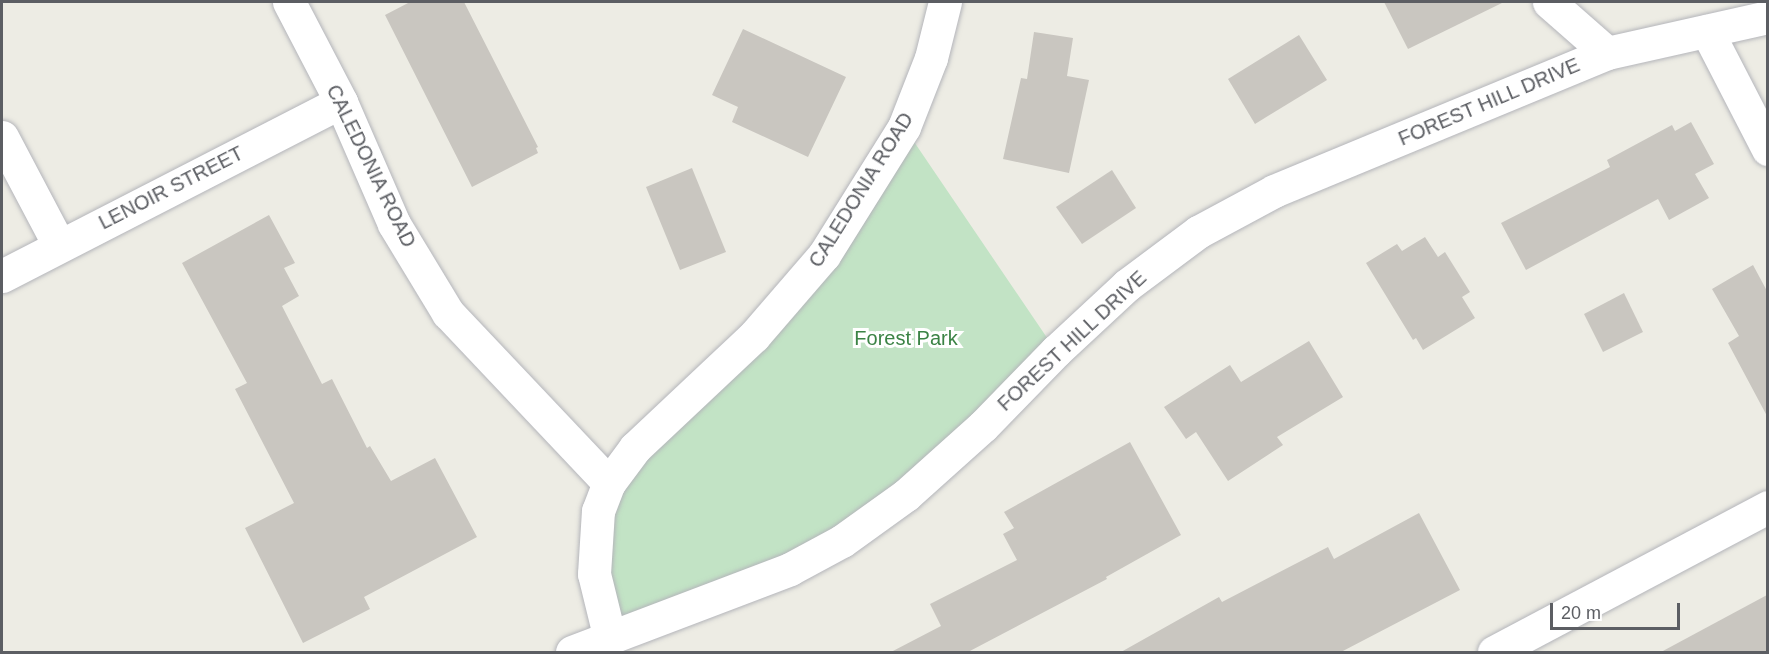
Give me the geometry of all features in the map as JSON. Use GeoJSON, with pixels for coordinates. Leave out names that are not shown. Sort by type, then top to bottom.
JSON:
{"type":"FeatureCollection","features":[{"type":"Feature","properties":{"kind":"street","name":"CALEDONIA ROAD"},"geometry":{"type":"LineString","coordinates":[[289,2],[341,102],[394,224],[448,313],[609,483]]}},
{"type":"Feature","properties":{"kind":"street","name":"CALEDONIA ROAD"},"geometry":{"type":"LineString","coordinates":[[610,639],[594,574],[598,511],[609,483],[635,448],[754,336],[824,255],[904,127],[931,58],[945,2]]}},
{"type":"Feature","properties":{"kind":"street"},"geometry":{"type":"LineString","coordinates":[[1549,2],[1607,53]]}},
{"type":"Feature","properties":{"kind":"street","name":"FOREST HILL DRIVE"},"geometry":{"type":"LineString","coordinates":[[572,652],[790,569],[842,541],[906,495],[983,426],[1056,351],[1127,285],[1198,232],[1274,191],[1607,53],[1767,17]]}},
{"type":"Feature","properties":{"kind":"street"},"geometry":{"type":"LineString","coordinates":[[1707,31],[1767,149]]}},
{"type":"Feature","properties":{"kind":"street","name":"LENOIR STREET"},"geometry":{"type":"LineString","coordinates":[[2,276],[341,102]]}},
{"type":"Feature","properties":{"kind":"street"},"geometry":{"type":"LineString","coordinates":[[2,137],[59,245]]}},
{"type":"Feature","properties":{"kind":"street"},"geometry":{"type":"LineString","coordinates":[[1494,652],[1767,507]]}},
{"type":"Feature","properties":{"kind":"green space","name":"Forest Park"},"geometry":{"type":"Polygon","coordinates":[[[904,127],[1056,351],[906,495],[610,639],[598,511],[716,372],[904,127]]]}},
{"type":"Feature","properties":{"kind":"building"},"geometry":{"type":"Polygon","coordinates":[[[410,2],[464,2],[538,147],[536,148],[538,153],[472,187],[385,15],[410,2]]]}},
{"type":"Feature","properties":{"kind":"building"},"geometry":{"type":"Polygon","coordinates":[[[1384,2],[1504,2],[1408,49],[1384,2]]]}},
{"type":"Feature","properties":{"kind":"building"},"geometry":{"type":"Polygon","coordinates":[[[743,29],[846,77],[808,157],[732,122],[738,107],[712,95],[743,29]]]}},
{"type":"Feature","properties":{"kind":"building"},"geometry":{"type":"Polygon","coordinates":[[[1034,32],[1073,38],[1067,76],[1089,80],[1069,173],[1003,159],[1021,78],[1027,79],[1034,32]]]}},
{"type":"Feature","properties":{"kind":"building"},"geometry":{"type":"Polygon","coordinates":[[[1299,35],[1327,80],[1255,124],[1228,79],[1299,35]]]}},
{"type":"Feature","properties":{"kind":"building"},"geometry":{"type":"Polygon","coordinates":[[[1691,122],[1714,164],[1695,174],[1709,198],[1669,220],[1658,199],[1526,270],[1501,223],[1610,167],[1607,160],[1672,125],[1675,131],[1691,122]]]}},
{"type":"Feature","properties":{"kind":"building"},"geometry":{"type":"Polygon","coordinates":[[[692,168],[726,252],[680,270],[646,187],[692,168]]]}},
{"type":"Feature","properties":{"kind":"building"},"geometry":{"type":"Polygon","coordinates":[[[1112,170],[1136,208],[1082,244],[1056,207],[1112,170]]]}},
{"type":"Feature","properties":{"kind":"building"},"geometry":{"type":"Polygon","coordinates":[[[269,215],[295,263],[284,268],[299,296],[282,306],[322,384],[332,379],[367,448],[370,446],[391,481],[435,458],[477,537],[364,597],[370,609],[303,643],[245,528],[294,503],[235,389],[247,383],[182,263],[269,215]]]}},
{"type":"Feature","properties":{"kind":"building"},"geometry":{"type":"Polygon","coordinates":[[[1425,237],[1438,257],[1445,252],[1470,292],[1462,297],[1475,318],[1423,350],[1416,338],[1413,340],[1366,263],[1397,244],[1402,251],[1425,237]]]}},
{"type":"Feature","properties":{"kind":"building"},"geometry":{"type":"Polygon","coordinates":[[[1753,265],[1767,291],[1767,416],[1728,343],[1739,336],[1712,289],[1753,265]]]}},
{"type":"Feature","properties":{"kind":"building"},"geometry":{"type":"Polygon","coordinates":[[[1624,293],[1643,332],[1603,352],[1584,314],[1624,293]]]}},
{"type":"Feature","properties":{"kind":"building"},"geometry":{"type":"Polygon","coordinates":[[[1309,341],[1343,397],[1277,437],[1283,445],[1228,481],[1196,432],[1186,439],[1164,407],[1230,365],[1241,382],[1309,341]]]}},
{"type":"Feature","properties":{"kind":"building"},"geometry":{"type":"Polygon","coordinates":[[[1130,442],[1181,535],[1106,577],[1107,579],[968,652],[891,652],[941,626],[930,604],[1017,560],[1003,534],[1014,528],[1004,512],[1130,442]]]}},
{"type":"Feature","properties":{"kind":"building"},"geometry":{"type":"Polygon","coordinates":[[[1419,513],[1460,590],[1341,652],[1121,652],[1219,597],[1222,602],[1328,547],[1334,559],[1419,513]]]}},
{"type":"Feature","properties":{"kind":"building"},"geometry":{"type":"Polygon","coordinates":[[[1767,595],[1767,652],[1661,652],[1767,595]]]}}]}
